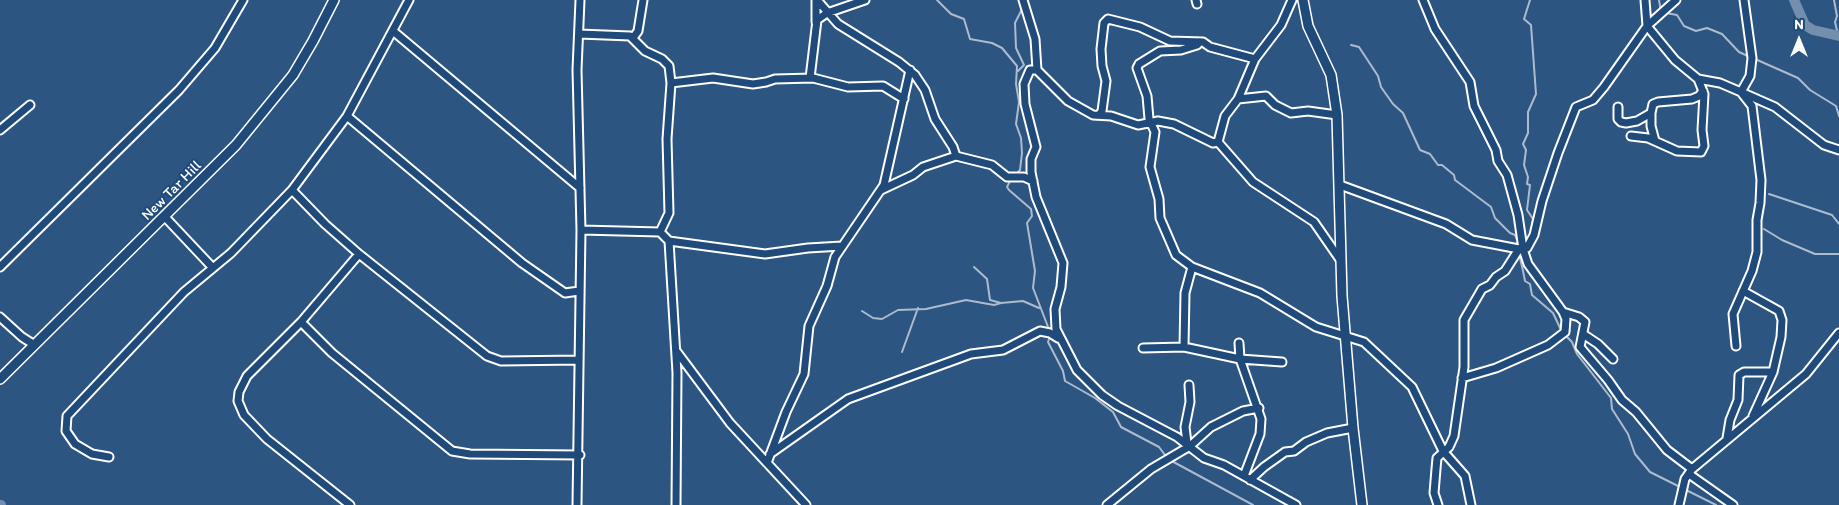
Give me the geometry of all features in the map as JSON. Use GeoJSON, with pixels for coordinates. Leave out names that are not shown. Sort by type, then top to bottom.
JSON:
{"type":"FeatureCollection","features":[{"type":"Feature","properties":{"kind":"street"},"geometry":{"type":"LineString","coordinates":[[0,266],[179,90],[215,48],[243,0]]}},
{"type":"Feature","properties":{"kind":"street","name":"New Tar Hill"},"geometry":{"type":"LineString","coordinates":[[0,379],[33,344],[165,217],[236,145],[278,96],[313,41],[334,0]]}},
{"type":"Feature","properties":{"kind":"street"},"geometry":{"type":"LineString","coordinates":[[109,457],[92,454],[75,444],[66,431],[67,416],[184,292],[231,253],[292,190],[347,116],[409,0]]}},
{"type":"Feature","properties":{"kind":"street"},"geometry":{"type":"LineString","coordinates":[[577,505],[580,455],[579,292],[581,230],[577,70],[580,0]]}},
{"type":"Feature","properties":{"kind":"street"},"geometry":{"type":"LineString","coordinates":[[633,38],[638,31],[643,0]]}},
{"type":"Feature","properties":{"kind":"street"},"geometry":{"type":"LineString","coordinates":[[817,0],[828,13],[853,35],[910,70],[925,90],[935,119],[956,156]]}},
{"type":"Feature","properties":{"kind":"street"},"geometry":{"type":"LineString","coordinates":[[810,78],[817,0]]}},
{"type":"Feature","properties":{"kind":"street"},"geometry":{"type":"LineString","coordinates":[[816,24],[821,17],[828,13],[865,0]]}},
{"type":"Feature","properties":{"kind":"street"},"geometry":{"type":"LineString","coordinates":[[1023,0],[1035,39],[1037,70],[1068,101],[1085,112],[1118,118],[1138,125],[1150,122],[1174,124],[1210,142],[1218,142],[1253,182],[1314,222],[1341,260]]}},
{"type":"Feature","properties":{"kind":"street"},"geometry":{"type":"LineString","coordinates":[[1218,142],[1225,116],[1238,99],[1255,59],[1274,37],[1292,0]]}},
{"type":"Feature","properties":{"kind":"street"},"geometry":{"type":"LineString","coordinates":[[1304,0],[1308,26],[1329,68],[1337,115],[1345,338],[1362,505]]}},
{"type":"Feature","properties":{"kind":"street"},"geometry":{"type":"LineString","coordinates":[[1423,0],[1435,30],[1470,82],[1474,106],[1496,150],[1498,162],[1506,175],[1518,214],[1521,249],[1539,281],[1563,312],[1567,328],[1562,334],[1536,352],[1496,368],[1462,378]]}},
{"type":"Feature","properties":{"kind":"street"},"geometry":{"type":"LineString","coordinates":[[1631,136],[1648,138],[1677,151],[1701,152],[1704,146],[1702,130],[1703,89],[1698,80],[1674,60],[1646,26],[1645,0]]}},
{"type":"Feature","properties":{"kind":"street"},"geometry":{"type":"LineString","coordinates":[[1340,185],[1446,224],[1472,240],[1521,249],[1527,248],[1534,235],[1542,200],[1576,107],[1593,100],[1646,26],[1676,0]]}},
{"type":"Feature","properties":{"kind":"street"},"geometry":{"type":"LineString","coordinates":[[1741,92],[1750,76],[1752,58],[1744,0]]}},
{"type":"Feature","properties":{"kind":"street"},"geometry":{"type":"LineString","coordinates":[[1099,115],[1106,81],[1102,66],[1101,50],[1106,20],[1140,27],[1170,41],[1204,42],[1210,47],[1255,59]]}},
{"type":"Feature","properties":{"kind":"street"},"geometry":{"type":"LineString","coordinates":[[393,31],[580,188]]}},
{"type":"Feature","properties":{"kind":"street"},"geometry":{"type":"LineString","coordinates":[[579,34],[626,35],[633,38],[645,51],[666,62],[670,70],[671,83],[667,139],[669,213],[660,232]]}},
{"type":"Feature","properties":{"kind":"street"},"geometry":{"type":"LineString","coordinates":[[1200,42],[1198,45],[1182,50],[1160,51],[1139,64],[1137,72],[1147,96],[1150,122],[1155,135],[1150,167],[1159,199],[1160,218],[1176,255],[1192,267],[1260,293],[1316,328],[1345,338],[1360,339],[1364,342],[1412,387],[1443,451],[1466,476],[1471,505]]}},
{"type":"Feature","properties":{"kind":"street"},"geometry":{"type":"LineString","coordinates":[[767,463],[786,412],[804,374],[809,326],[827,286],[835,257],[882,190],[910,70]]}},
{"type":"Feature","properties":{"kind":"street"},"geometry":{"type":"LineString","coordinates":[[1037,70],[1030,70],[1027,73],[1024,84],[1025,104],[1036,147],[1031,159],[1033,181],[1036,197],[1063,263],[1061,287],[1055,309],[1058,338],[1076,370],[1102,396],[1136,417],[1189,444],[1204,458],[1247,478],[1296,505]]}},
{"type":"Feature","properties":{"kind":"street"},"geometry":{"type":"LineString","coordinates":[[671,83],[713,78],[752,84],[775,79],[810,78],[848,87],[883,86],[904,99]]}},
{"type":"Feature","properties":{"kind":"street"},"geometry":{"type":"LineString","coordinates":[[1698,80],[1720,83],[1774,107],[1824,145],[1839,150]]}},
{"type":"Feature","properties":{"kind":"street"},"geometry":{"type":"LineString","coordinates":[[1655,141],[1651,126],[1654,104],[1692,99],[1699,96],[1703,89]]}},
{"type":"Feature","properties":{"kind":"street"},"geometry":{"type":"LineString","coordinates":[[1736,346],[1732,318],[1752,271],[1756,252],[1756,220],[1760,202],[1761,180],[1752,106],[1741,92]]}},
{"type":"Feature","properties":{"kind":"street"},"geometry":{"type":"LineString","coordinates":[[1238,99],[1266,96],[1275,105],[1291,113],[1308,111],[1337,115]]}},
{"type":"Feature","properties":{"kind":"street"},"geometry":{"type":"LineString","coordinates":[[0,130],[30,105]]}},
{"type":"Feature","properties":{"kind":"street"},"geometry":{"type":"LineString","coordinates":[[1618,107],[1618,119],[1626,123],[1637,121],[1652,112]]}},
{"type":"Feature","properties":{"kind":"street"},"geometry":{"type":"LineString","coordinates":[[347,116],[522,263],[565,294],[579,292]]}},
{"type":"Feature","properties":{"kind":"street"},"geometry":{"type":"LineString","coordinates":[[882,190],[913,175],[923,167],[956,156],[992,165],[1007,177],[1024,177],[1033,181]]}},
{"type":"Feature","properties":{"kind":"street"},"geometry":{"type":"LineString","coordinates":[[292,190],[325,224],[359,254],[494,360],[579,360]]}},
{"type":"Feature","properties":{"kind":"street"},"geometry":{"type":"LineString","coordinates":[[165,217],[213,268]]}},
{"type":"Feature","properties":{"kind":"street"},"geometry":{"type":"LineString","coordinates":[[581,230],[660,232],[669,242],[676,352],[676,505]]}},
{"type":"Feature","properties":{"kind":"street"},"geometry":{"type":"LineString","coordinates":[[669,242],[765,254],[808,248],[842,246]]}},
{"type":"Feature","properties":{"kind":"street"},"geometry":{"type":"LineString","coordinates":[[1438,505],[1434,493],[1437,458],[1449,447],[1454,436],[1462,378],[1465,317],[1482,289],[1490,285],[1496,277],[1506,271],[1521,249]]}},
{"type":"Feature","properties":{"kind":"street"},"geometry":{"type":"LineString","coordinates":[[350,505],[267,438],[244,415],[239,407],[239,392],[247,376],[301,322],[359,254]]}},
{"type":"Feature","properties":{"kind":"street"},"geometry":{"type":"LineString","coordinates":[[1184,347],[1185,293],[1192,267]]}},
{"type":"Feature","properties":{"kind":"street"},"geometry":{"type":"LineString","coordinates":[[1743,291],[1774,308],[1781,316],[1781,337],[1773,372],[1753,416]]}},
{"type":"Feature","properties":{"kind":"street"},"geometry":{"type":"LineString","coordinates":[[1563,312],[1579,316],[1585,322],[1579,344],[1580,347],[1622,400],[1636,412],[1667,450],[1691,472],[1733,505]]}},
{"type":"Feature","properties":{"kind":"street"},"geometry":{"type":"LineString","coordinates":[[0,317],[22,337],[33,344]]}},
{"type":"Feature","properties":{"kind":"street"},"geometry":{"type":"LineString","coordinates":[[301,322],[328,350],[452,450],[470,454],[580,455]]}},
{"type":"Feature","properties":{"kind":"street"},"geometry":{"type":"LineString","coordinates":[[770,454],[848,399],[971,354],[1003,350],[1040,331],[1050,333],[1058,338]]}},
{"type":"Feature","properties":{"kind":"street"},"geometry":{"type":"LineString","coordinates":[[1679,505],[1682,489],[1691,472],[1727,438],[1736,433],[1753,416],[1806,374],[1839,333]]}},
{"type":"Feature","properties":{"kind":"street"},"geometry":{"type":"LineString","coordinates":[[1583,334],[1598,344],[1613,359]]}},
{"type":"Feature","properties":{"kind":"street"},"geometry":{"type":"LineString","coordinates":[[1239,343],[1240,359],[1262,420],[1260,434],[1247,478]]}},
{"type":"Feature","properties":{"kind":"street"},"geometry":{"type":"LineString","coordinates":[[1143,348],[1184,347],[1240,359],[1282,362]]}},
{"type":"Feature","properties":{"kind":"street"},"geometry":{"type":"LineString","coordinates":[[676,352],[729,421],[806,505]]}},
{"type":"Feature","properties":{"kind":"street"},"geometry":{"type":"LineString","coordinates":[[1727,438],[1730,420],[1738,400],[1739,375],[1744,372],[1773,372]]}},
{"type":"Feature","properties":{"kind":"street"},"geometry":{"type":"LineString","coordinates":[[1189,385],[1190,402],[1185,427],[1189,444]]}},
{"type":"Feature","properties":{"kind":"street"},"geometry":{"type":"LineString","coordinates":[[1107,505],[1152,469],[1201,434],[1223,420],[1243,411],[1259,408]]}},
{"type":"Feature","properties":{"kind":"street"},"geometry":{"type":"LineString","coordinates":[[1247,478],[1285,452],[1294,451],[1306,442],[1328,433],[1353,428]]}},
{"type":"Feature","properties":{"kind":"waterway"},"geometry":{"type":"LineString","coordinates":[[937,0],[951,14],[964,19],[970,39],[992,43],[1002,48],[1017,66],[1016,84],[1019,102],[1016,124],[1021,138],[1022,153],[1020,170],[1016,174]]}},
{"type":"Feature","properties":{"kind":"waterway"},"geometry":{"type":"LineString","coordinates":[[1530,0],[1524,19],[1531,25],[1536,94],[1528,112],[1528,133],[1523,144],[1526,150],[1524,165],[1528,177],[1527,184],[1530,185],[1527,210],[1533,219],[1530,237]]}},
{"type":"Feature","properties":{"kind":"waterway"},"geometry":{"type":"LineString","coordinates":[[1659,0],[1661,12]]}},
{"type":"Feature","properties":{"kind":"waterway"},"geometry":{"type":"LineString","coordinates":[[1794,0],[1805,25],[1813,30],[1839,36]]}},
{"type":"Feature","properties":{"kind":"waterway"},"geometry":{"type":"LineString","coordinates":[[1834,0],[1837,16],[1835,22],[1838,35]]}},
{"type":"Feature","properties":{"kind":"waterway"},"geometry":{"type":"LineString","coordinates":[[1018,71],[1024,65],[1016,48],[1015,23],[1023,7]]}},
{"type":"Feature","properties":{"kind":"waterway"},"geometry":{"type":"LineString","coordinates":[[1666,13],[1677,15],[1684,26],[1696,31],[1707,28],[1722,34],[1739,52],[1750,57]]}},
{"type":"Feature","properties":{"kind":"waterway"},"geometry":{"type":"LineString","coordinates":[[1351,45],[1359,47],[1378,76],[1381,87],[1393,104],[1403,113],[1420,150],[1430,154],[1438,165],[1442,165],[1454,175],[1455,180],[1491,207],[1495,218],[1510,233],[1515,235],[1520,246]]}},
{"type":"Feature","properties":{"kind":"waterway"},"geometry":{"type":"LineString","coordinates":[[1755,59],[1798,78],[1810,90],[1836,106],[1839,116]]}},
{"type":"Feature","properties":{"kind":"waterway"},"geometry":{"type":"LineString","coordinates":[[1011,179],[1007,187],[1031,209],[1032,216],[1027,223],[1035,271],[1033,288],[1050,332]]}},
{"type":"Feature","properties":{"kind":"waterway"},"geometry":{"type":"LineString","coordinates":[[1769,194],[1832,215],[1839,224]]}},
{"type":"Feature","properties":{"kind":"waterway"},"geometry":{"type":"LineString","coordinates":[[1764,229],[1782,240],[1815,254],[1839,254]]}},
{"type":"Feature","properties":{"kind":"waterway"},"geometry":{"type":"LineString","coordinates":[[1522,255],[1520,258],[1525,281],[1530,284],[1532,295],[1553,313],[1562,332]]}},
{"type":"Feature","properties":{"kind":"waterway"},"geometry":{"type":"LineString","coordinates":[[974,267],[987,279],[990,300],[1001,303],[1023,301],[1039,308]]}},
{"type":"Feature","properties":{"kind":"waterway"},"geometry":{"type":"LineString","coordinates":[[862,311],[873,318],[882,319],[898,310],[926,309],[966,300],[994,305],[1001,303]]}},
{"type":"Feature","properties":{"kind":"waterway"},"geometry":{"type":"LineString","coordinates":[[902,352],[918,308]]}},
{"type":"Feature","properties":{"kind":"waterway"},"geometry":{"type":"LineString","coordinates":[[1565,335],[1572,342],[1577,354],[1611,398],[1612,409],[1628,434],[1635,454],[1650,472],[1716,505]]}},
{"type":"Feature","properties":{"kind":"waterway"},"geometry":{"type":"LineString","coordinates":[[1050,336],[1048,342],[1063,371],[1065,381],[1095,398],[1113,412],[1121,427],[1159,447],[1168,459],[1253,505]]}}]}
